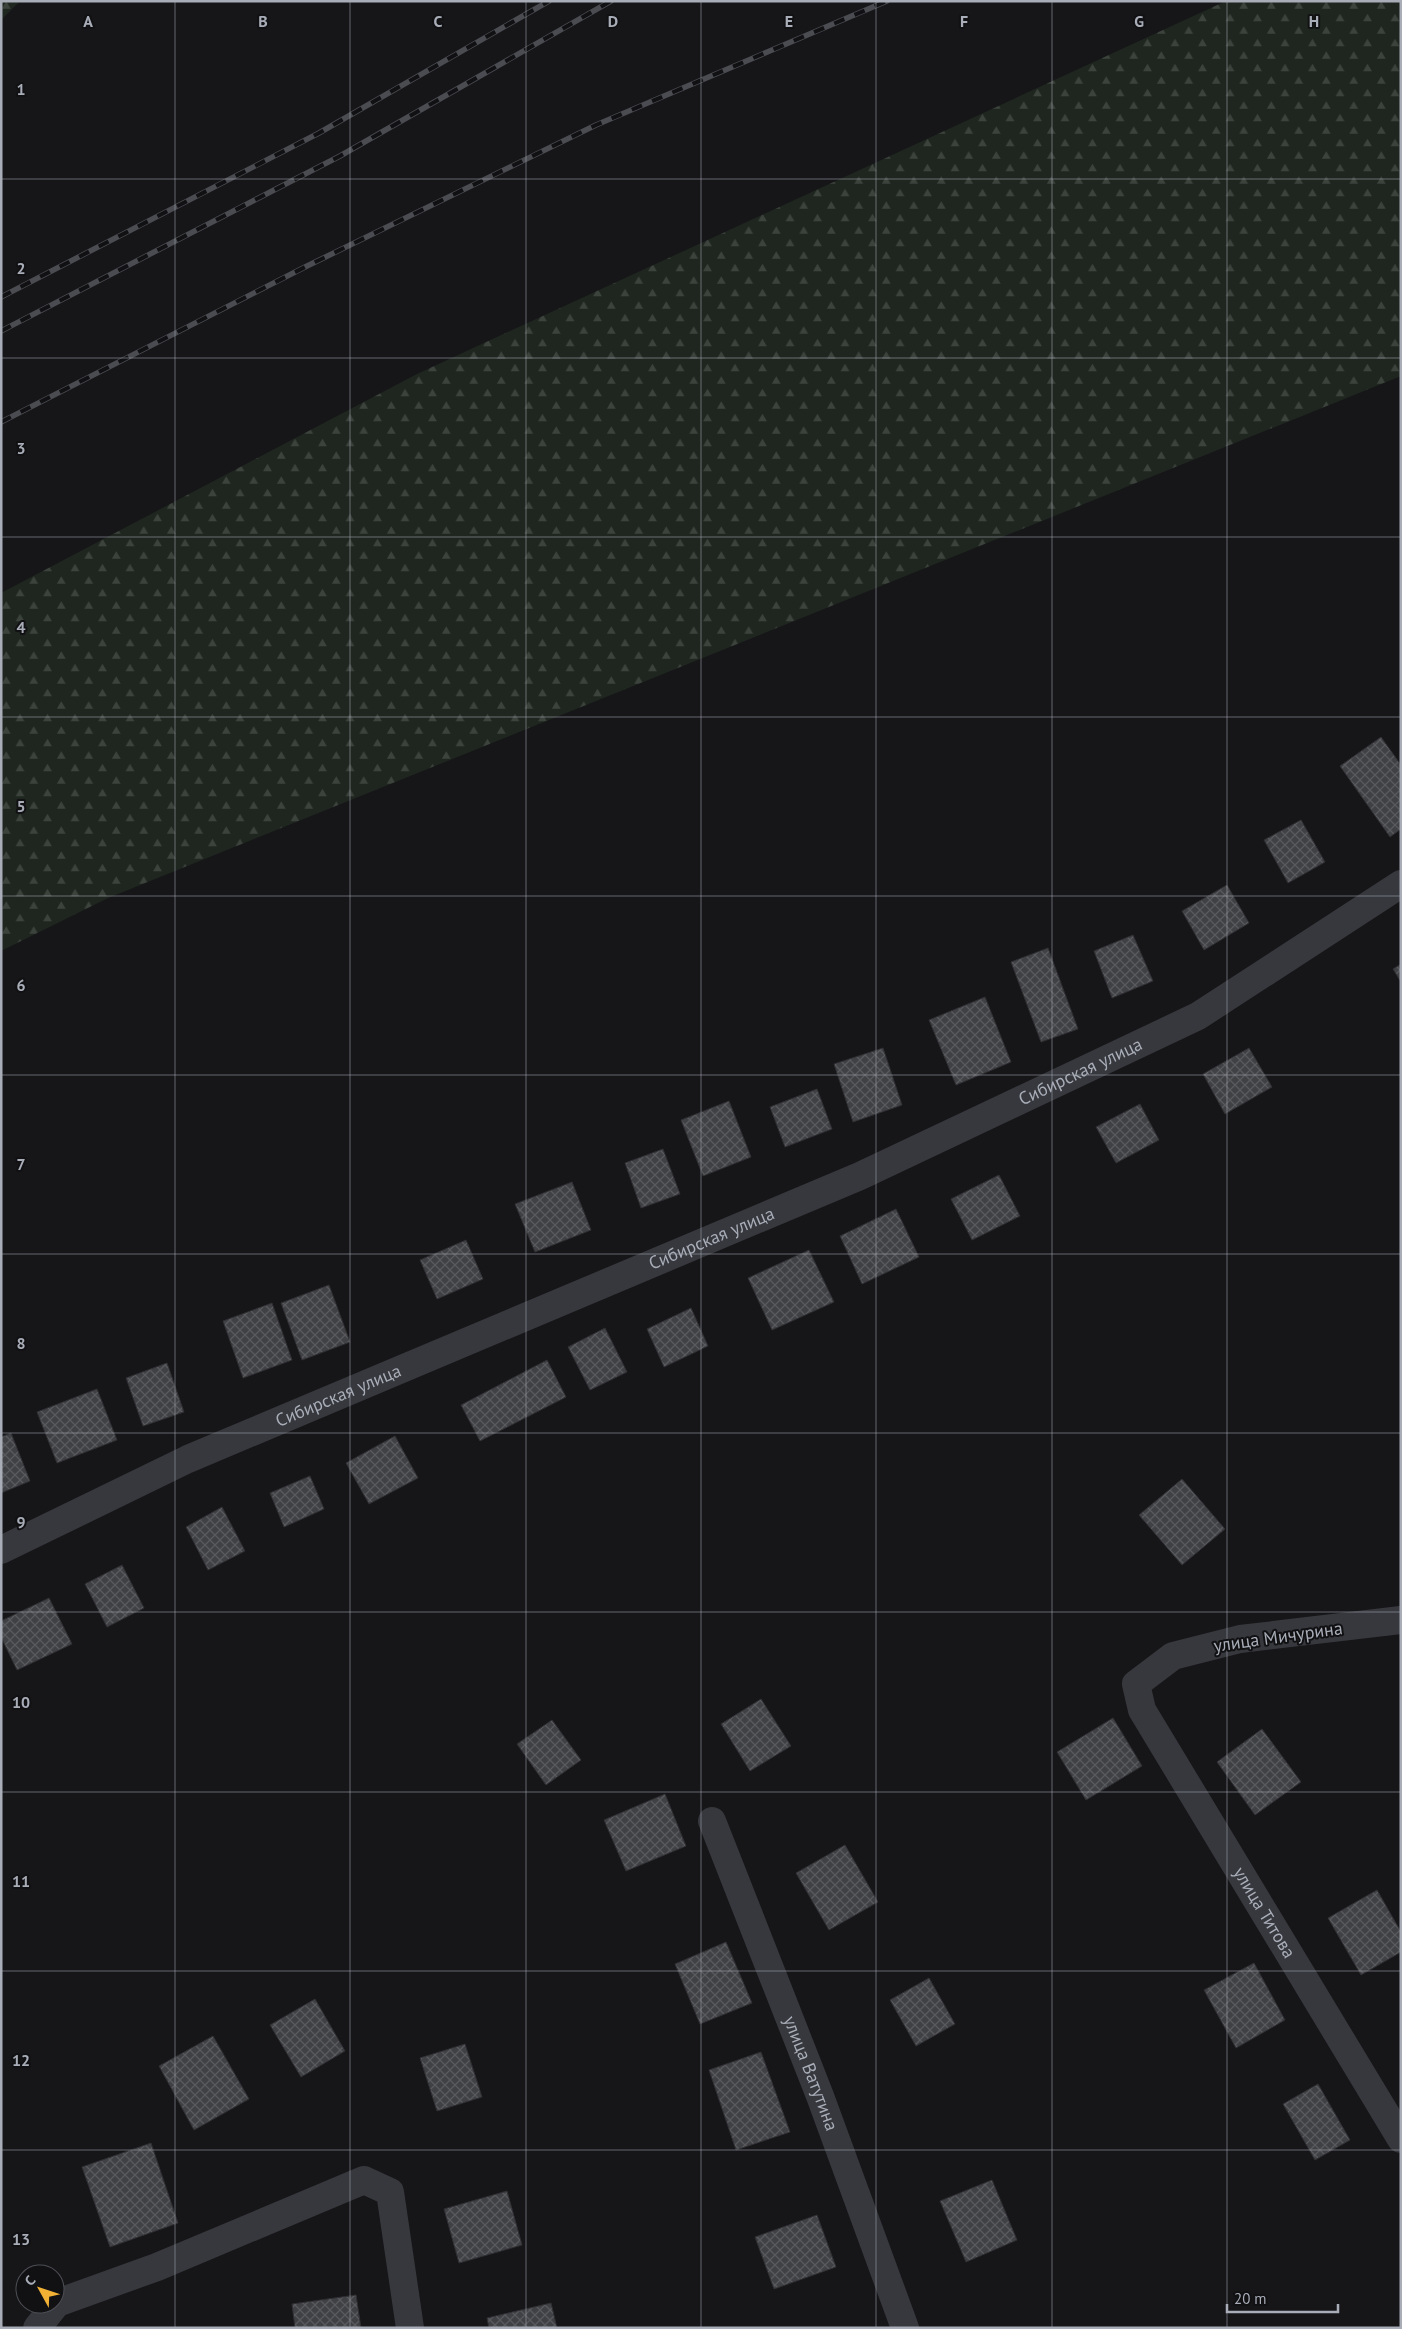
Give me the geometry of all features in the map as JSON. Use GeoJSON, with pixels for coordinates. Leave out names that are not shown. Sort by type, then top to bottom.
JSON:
{"type":"FeatureCollection","features":[{"type":"Feature","properties":{"kind":"street","name":"Сибирская улица"},"geometry":{"type":"LineString","coordinates":[[1,1550],[188,1459],[860,1176],[1198,1016],[1401,884]]}},
{"type":"Feature","properties":{"kind":"street","name":"улица Мичурина"},"geometry":{"type":"LineString","coordinates":[[1136,1684],[1173,1656],[1240,1639],[1401,1620]]}},
{"type":"Feature","properties":{"kind":"street","name":"улица Титова"},"geometry":{"type":"LineString","coordinates":[[1136,1684],[1142,1710],[1401,2139]]}},
{"type":"Feature","properties":{"kind":"street","name":"улица Ватутина"},"geometry":{"type":"LineString","coordinates":[[712,1821],[820,2096],[905,2328]]}},
{"type":"Feature","properties":{"kind":"street"},"geometry":{"type":"LineString","coordinates":[[37,2328],[57,2303],[157,2267],[364,2180],[390,2192],[410,2328]]}},
{"type":"Feature","properties":{"kind":"green space"},"geometry":{"type":"Polygon","coordinates":[[[1,1],[20,1],[1,20],[1,1]]]}},
{"type":"Feature","properties":{"kind":"green space"},"geometry":{"type":"Polygon","coordinates":[[[1226,1],[1401,1],[1401,376],[108,898],[1,951],[1,593],[417,374],[1226,1]]]}},
{"type":"Feature","properties":{"kind":"building"},"geometry":{"type":"Polygon","coordinates":[[[1381,737],[1401,765],[1401,829],[1390,837],[1340,766],[1381,737]]]}},
{"type":"Feature","properties":{"kind":"building"},"geometry":{"type":"Polygon","coordinates":[[[1301,820],[1325,862],[1288,883],[1264,840],[1301,820]]]}},
{"type":"Feature","properties":{"kind":"building"},"geometry":{"type":"Polygon","coordinates":[[[1227,885],[1249,923],[1204,950],[1182,911],[1227,885]]]}},
{"type":"Feature","properties":{"kind":"building"},"geometry":{"type":"Polygon","coordinates":[[[1133,935],[1153,981],[1112,998],[1094,951],[1133,935]]]}},
{"type":"Feature","properties":{"kind":"building"},"geometry":{"type":"Polygon","coordinates":[[[1048,948],[1078,1029],[1041,1042],[1011,962],[1048,948]]]}},
{"type":"Feature","properties":{"kind":"building"},"geometry":{"type":"Polygon","coordinates":[[[1401,964],[1401,982],[1393,969],[1401,964]]]}},
{"type":"Feature","properties":{"kind":"building"},"geometry":{"type":"Polygon","coordinates":[[[985,997],[1011,1062],[956,1085],[929,1020],[985,997]]]}},
{"type":"Feature","properties":{"kind":"building"},"geometry":{"type":"Polygon","coordinates":[[[883,1048],[902,1105],[853,1122],[834,1064],[883,1048]]]}},
{"type":"Feature","properties":{"kind":"building"},"geometry":{"type":"Polygon","coordinates":[[[1249,1048],[1272,1087],[1225,1114],[1203,1074],[1249,1048]]]}},
{"type":"Feature","properties":{"kind":"building"},"geometry":{"type":"Polygon","coordinates":[[[817,1089],[832,1129],[785,1147],[770,1107],[817,1089]]]}},
{"type":"Feature","properties":{"kind":"building"},"geometry":{"type":"Polygon","coordinates":[[[729,1101],[751,1157],[703,1176],[681,1120],[729,1101]]]}},
{"type":"Feature","properties":{"kind":"building"},"geometry":{"type":"Polygon","coordinates":[[[1140,1104],[1159,1140],[1116,1163],[1096,1127],[1140,1104]]]}},
{"type":"Feature","properties":{"kind":"building"},"geometry":{"type":"Polygon","coordinates":[[[663,1149],[680,1194],[641,1208],[625,1163],[663,1149]]]}},
{"type":"Feature","properties":{"kind":"building"},"geometry":{"type":"Polygon","coordinates":[[[999,1175],[1020,1216],[972,1240],[951,1199],[999,1175]]]}},
{"type":"Feature","properties":{"kind":"building"},"geometry":{"type":"Polygon","coordinates":[[[572,1182],[591,1230],[535,1252],[515,1204],[572,1182]]]}},
{"type":"Feature","properties":{"kind":"building"},"geometry":{"type":"Polygon","coordinates":[[[896,1209],[919,1257],[862,1284],[840,1236],[896,1209]]]}},
{"type":"Feature","properties":{"kind":"building"},"geometry":{"type":"Polygon","coordinates":[[[466,1240],[483,1279],[437,1299],[420,1260],[466,1240]]]}},
{"type":"Feature","properties":{"kind":"building"},"geometry":{"type":"Polygon","coordinates":[[[809,1250],[834,1302],[772,1330],[748,1278],[809,1250]]]}},
{"type":"Feature","properties":{"kind":"building"},"geometry":{"type":"Polygon","coordinates":[[[329,1285],[350,1342],[302,1360],[281,1303],[329,1285]]]}},
{"type":"Feature","properties":{"kind":"building"},"geometry":{"type":"Polygon","coordinates":[[[272,1303],[292,1360],[243,1378],[223,1321],[272,1303]]]}},
{"type":"Feature","properties":{"kind":"building"},"geometry":{"type":"Polygon","coordinates":[[[691,1308],[708,1346],[664,1367],[647,1329],[691,1308]]]}},
{"type":"Feature","properties":{"kind":"building"},"geometry":{"type":"Polygon","coordinates":[[[605,1328],[627,1372],[590,1390],[568,1347],[605,1328]]]}},
{"type":"Feature","properties":{"kind":"building"},"geometry":{"type":"Polygon","coordinates":[[[547,1360],[566,1397],[480,1441],[461,1405],[547,1360]]]}},
{"type":"Feature","properties":{"kind":"building"},"geometry":{"type":"Polygon","coordinates":[[[167,1363],[184,1412],[143,1426],[126,1378],[167,1363]]]}},
{"type":"Feature","properties":{"kind":"building"},"geometry":{"type":"Polygon","coordinates":[[[97,1389],[117,1440],[57,1463],[37,1412],[97,1389]]]}},
{"type":"Feature","properties":{"kind":"building"},"geometry":{"type":"Polygon","coordinates":[[[11,1433],[30,1481],[1,1493],[1,1437],[11,1433]]]}},
{"type":"Feature","properties":{"kind":"building"},"geometry":{"type":"Polygon","coordinates":[[[395,1436],[418,1478],[369,1504],[346,1463],[395,1436]]]}},
{"type":"Feature","properties":{"kind":"building"},"geometry":{"type":"Polygon","coordinates":[[[310,1476],[324,1509],[284,1527],[270,1493],[310,1476]]]}},
{"type":"Feature","properties":{"kind":"building"},"geometry":{"type":"Polygon","coordinates":[[[1182,1479],[1225,1529],[1182,1565],[1139,1515],[1182,1479]]]}},
{"type":"Feature","properties":{"kind":"building"},"geometry":{"type":"Polygon","coordinates":[[[222,1507],[245,1551],[208,1570],[186,1527],[222,1507]]]}},
{"type":"Feature","properties":{"kind":"building"},"geometry":{"type":"Polygon","coordinates":[[[122,1565],[144,1608],[107,1627],[85,1584],[122,1565]]]}},
{"type":"Feature","properties":{"kind":"building"},"geometry":{"type":"Polygon","coordinates":[[[49,1598],[72,1644],[17,1670],[1,1637],[1,1621],[49,1598]]]}},
{"type":"Feature","properties":{"kind":"building"},"geometry":{"type":"Polygon","coordinates":[[[761,1699],[791,1746],[750,1771],[721,1724],[761,1699]]]}},
{"type":"Feature","properties":{"kind":"building"},"geometry":{"type":"Polygon","coordinates":[[[1113,1718],[1142,1766],[1086,1800],[1057,1752],[1113,1718]]]}},
{"type":"Feature","properties":{"kind":"building"},"geometry":{"type":"Polygon","coordinates":[[[552,1720],[581,1760],[546,1785],[517,1744],[552,1720]]]}},
{"type":"Feature","properties":{"kind":"building"},"geometry":{"type":"Polygon","coordinates":[[[1262,1729],[1301,1782],[1255,1815],[1217,1762],[1262,1729]]]}},
{"type":"Feature","properties":{"kind":"building"},"geometry":{"type":"Polygon","coordinates":[[[665,1794],[686,1846],[626,1871],[604,1820],[665,1794]]]}},
{"type":"Feature","properties":{"kind":"building"},"geometry":{"type":"Polygon","coordinates":[[[845,1845],[878,1902],[829,1930],[796,1873],[845,1845]]]}},
{"type":"Feature","properties":{"kind":"building"},"geometry":{"type":"Polygon","coordinates":[[[1377,1890],[1401,1932],[1401,1952],[1361,1975],[1328,1918],[1377,1890]]]}},
{"type":"Feature","properties":{"kind":"building"},"geometry":{"type":"Polygon","coordinates":[[[726,1942],[752,2003],[700,2024],[675,1964],[726,1942]]]}},
{"type":"Feature","properties":{"kind":"building"},"geometry":{"type":"Polygon","coordinates":[[[1254,1963],[1285,2020],[1236,2048],[1204,1990],[1254,1963]]]}},
{"type":"Feature","properties":{"kind":"building"},"geometry":{"type":"Polygon","coordinates":[[[929,1978],[955,2024],[916,2046],[890,2000],[929,1978]]]}},
{"type":"Feature","properties":{"kind":"building"},"geometry":{"type":"Polygon","coordinates":[[[315,1999],[345,2051],[301,2077],[270,2025],[315,1999]]]}},
{"type":"Feature","properties":{"kind":"building"},"geometry":{"type":"Polygon","coordinates":[[[213,2036],[249,2099],[194,2130],[159,2066],[213,2036]]]}},
{"type":"Feature","properties":{"kind":"building"},"geometry":{"type":"Polygon","coordinates":[[[465,2044],[482,2097],[437,2111],[420,2058],[465,2044]]]}},
{"type":"Feature","properties":{"kind":"building"},"geometry":{"type":"Polygon","coordinates":[[[761,2052],[790,2132],[736,2150],[709,2070],[761,2052]]]}},
{"type":"Feature","properties":{"kind":"building"},"geometry":{"type":"Polygon","coordinates":[[[1318,2084],[1350,2140],[1315,2160],[1283,2104],[1318,2084]]]}},
{"type":"Feature","properties":{"kind":"building"},"geometry":{"type":"Polygon","coordinates":[[[151,2143],[178,2223],[110,2247],[82,2167],[151,2143]]]}},
{"type":"Feature","properties":{"kind":"building"},"geometry":{"type":"Polygon","coordinates":[[[992,2180],[1017,2240],[966,2262],[940,2201],[992,2180]]]}},
{"type":"Feature","properties":{"kind":"building"},"geometry":{"type":"Polygon","coordinates":[[[507,2191],[522,2245],[459,2263],[444,2209],[507,2191]]]}},
{"type":"Feature","properties":{"kind":"building"},"geometry":{"type":"Polygon","coordinates":[[[817,2215],[836,2267],[774,2289],[755,2237],[817,2215]]]}},
{"type":"Feature","properties":{"kind":"building"},"geometry":{"type":"Polygon","coordinates":[[[356,2295],[361,2328],[295,2328],[292,2304],[356,2295]]]}},
{"type":"Feature","properties":{"kind":"building"},"geometry":{"type":"Polygon","coordinates":[[[551,2303],[557,2328],[489,2328],[487,2318],[551,2303]]]}},
{"type":"Feature","properties":{"kind":"railway"},"geometry":{"type":"LineString","coordinates":[[1,297],[319,133],[549,1]]}},
{"type":"Feature","properties":{"kind":"railway"},"geometry":{"type":"LineString","coordinates":[[1,331],[340,156],[611,1]]}},
{"type":"Feature","properties":{"kind":"railway"},"geometry":{"type":"LineString","coordinates":[[1,422],[305,267],[596,125],[887,1]]}}]}
